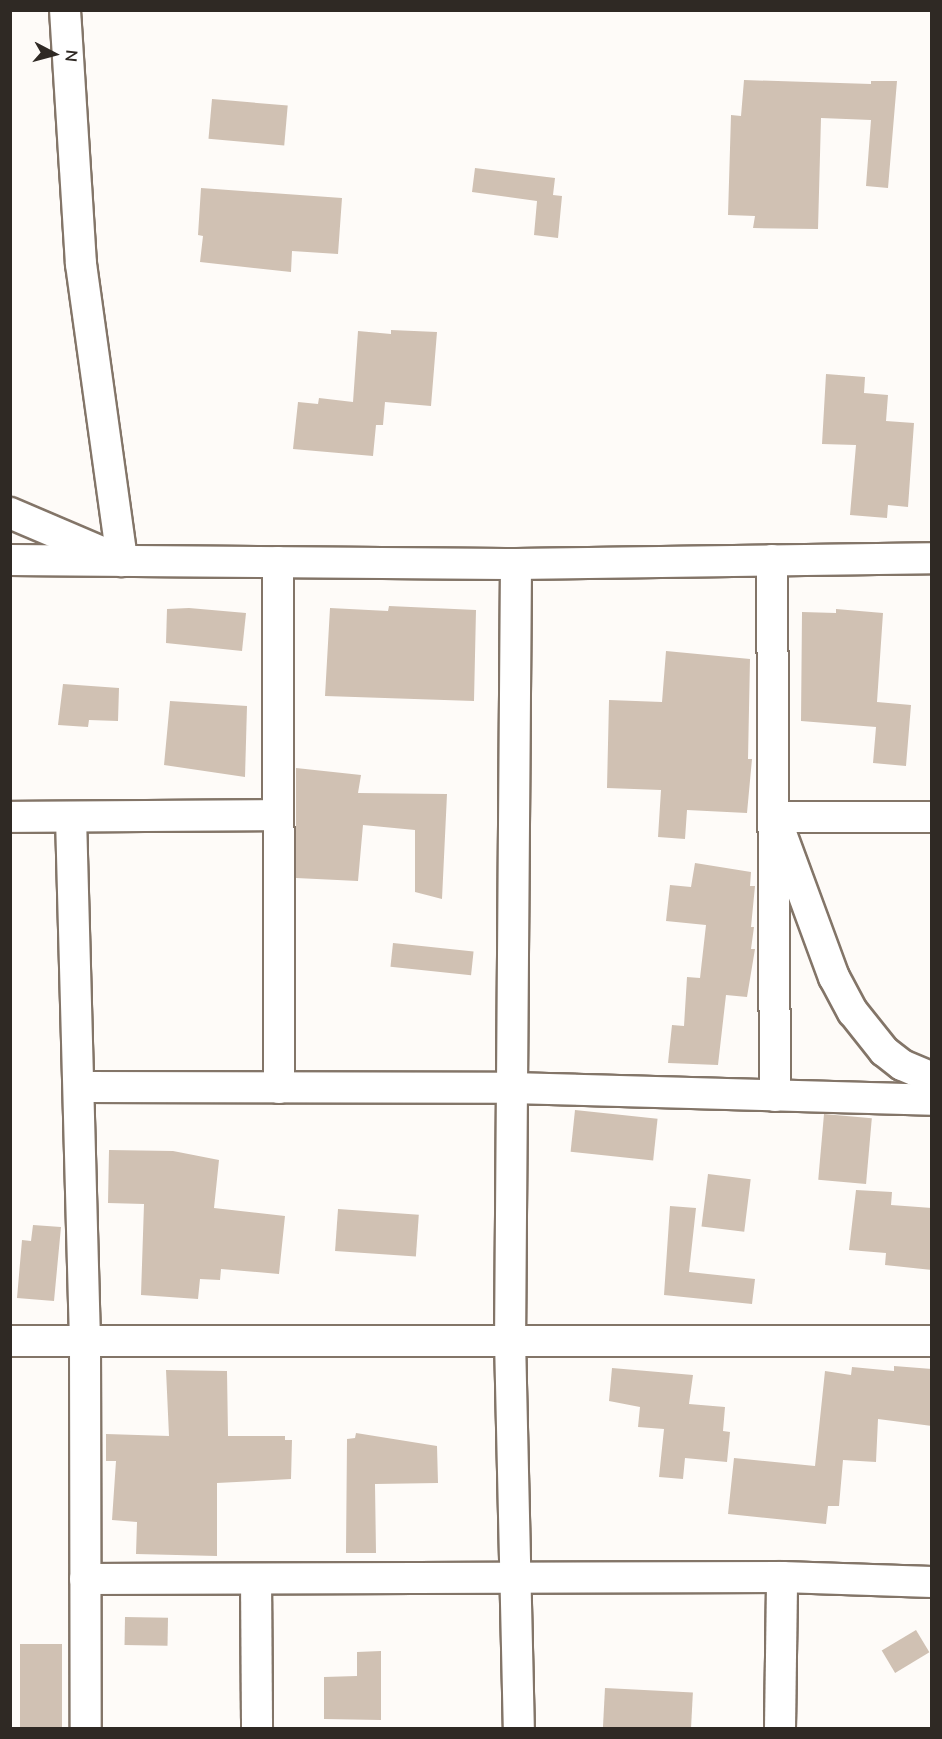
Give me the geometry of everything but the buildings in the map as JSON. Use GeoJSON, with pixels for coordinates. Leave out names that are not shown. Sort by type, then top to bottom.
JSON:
{"type":"FeatureCollection","features":[{"type":"Feature","properties":{"kind":"street"},"geometry":{"type":"LineString","coordinates":[[65,10],[81,264],[122,561]]}},
{"type":"Feature","properties":{"kind":"street"},"geometry":{"type":"LineString","coordinates":[[10,513],[122,561]]}},
{"type":"Feature","properties":{"kind":"street"},"geometry":{"type":"LineString","coordinates":[[10,560],[516,564],[932,558]]}},
{"type":"Feature","properties":{"kind":"street"},"geometry":{"type":"LineString","coordinates":[[772,560],[775,1096]]}},
{"type":"Feature","properties":{"kind":"street"},"geometry":{"type":"LineString","coordinates":[[278,562],[279,1088]]}},
{"type":"Feature","properties":{"kind":"street"},"geometry":{"type":"LineString","coordinates":[[516,564],[510,1339],[518,1577],[519,1728]]}},
{"type":"Feature","properties":{"kind":"street"},"geometry":{"type":"LineString","coordinates":[[10,817],[278,815]]}},
{"type":"Feature","properties":{"kind":"street"},"geometry":{"type":"LineString","coordinates":[[71,816],[81,1087],[86,1340],[86,1728]]}},
{"type":"Feature","properties":{"kind":"street"},"geometry":{"type":"LineString","coordinates":[[775,817],[932,817]]}},
{"type":"Feature","properties":{"kind":"street"},"geometry":{"type":"LineString","coordinates":[[775,817],[834,977],[853,1012],[884,1051],[902,1065],[932,1078]]}},
{"type":"Feature","properties":{"kind":"street"},"geometry":{"type":"LineString","coordinates":[[81,1087],[512,1088],[932,1100]]}},
{"type":"Feature","properties":{"kind":"street"},"geometry":{"type":"LineString","coordinates":[[10,1341],[510,1339],[932,1341]]}},
{"type":"Feature","properties":{"kind":"street"},"geometry":{"type":"LineString","coordinates":[[85,1579],[782,1577],[932,1582]]}},
{"type":"Feature","properties":{"kind":"street"},"geometry":{"type":"LineString","coordinates":[[780,1728],[782,1577]]}},
{"type":"Feature","properties":{"kind":"street"},"geometry":{"type":"LineString","coordinates":[[256,1579],[257,1728]]}}]}
